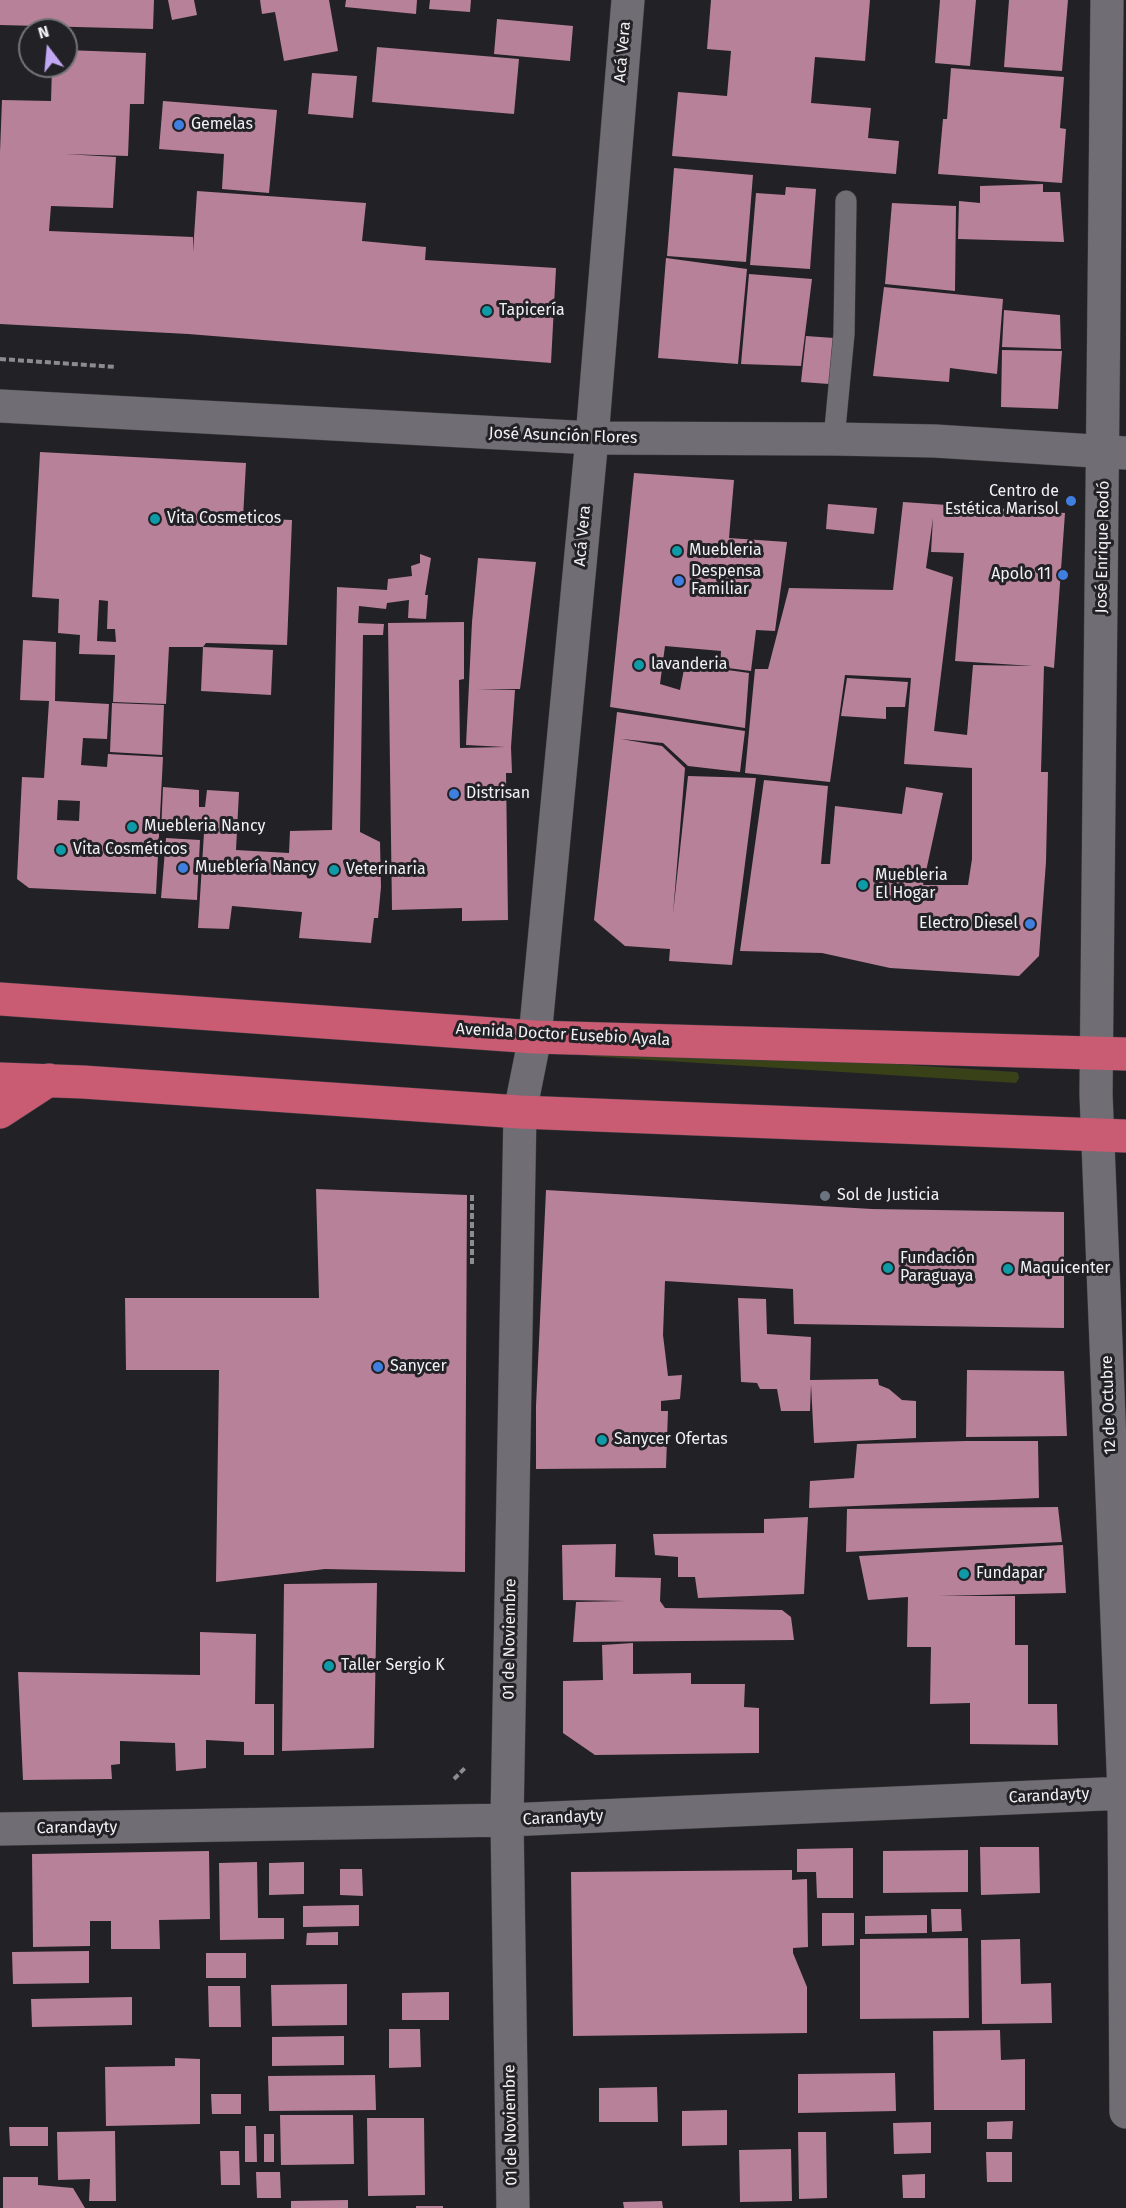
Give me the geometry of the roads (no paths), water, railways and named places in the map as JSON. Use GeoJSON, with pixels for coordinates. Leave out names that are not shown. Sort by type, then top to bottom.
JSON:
{"type":"FeatureCollection","features":[{"type":"Feature","properties":{"kind":"highway"},"geometry":{"type":"LineString","coordinates":[[0,975],[47,1003]]}},
{"type":"Feature","properties":{"kind":"highway","name":"Avenida Doctor Eusebio Ayala"},"geometry":{"type":"LineString","coordinates":[[0,999],[535,1037],[1111,1053]]}},
{"type":"Feature","properties":{"kind":"highway"},"geometry":{"type":"LineString","coordinates":[[0,1079],[49,1080],[520,1112],[1112,1136]]}},
{"type":"Feature","properties":{"kind":"highway"},"geometry":{"type":"LineString","coordinates":[[0,1112],[49,1080]]}},
{"type":"Feature","properties":{"kind":"street","name":"Acá Vera"},"geometry":{"type":"LineString","coordinates":[[529,1071],[535,1037],[592,438],[628,0]]}},
{"type":"Feature","properties":{"kind":"street","name":"José Enrique Rodó"},"geometry":{"type":"LineString","coordinates":[[1096,1094],[1111,1053],[1115,452],[1107,0]]}},
{"type":"Feature","properties":{"kind":"street","name":"José Asunción Flores"},"geometry":{"type":"LineString","coordinates":[[0,406],[592,438],[935,441],[1115,452]]}},
{"type":"Feature","properties":{"kind":"street","name":"01 de Noviembre"},"geometry":{"type":"LineString","coordinates":[[513,2208],[507,1820],[520,1112],[529,1071]]}},
{"type":"Feature","properties":{"kind":"street","name":"12 de Octubre"},"geometry":{"type":"LineString","coordinates":[[1096,1094],[1112,1136],[1125,1792],[1126,2112]]}},
{"type":"Feature","properties":{"kind":"street","name":"Carandayty"},"geometry":{"type":"LineString","coordinates":[[0,1829],[507,1820],[1125,1792]]}},
{"type":"Feature","properties":{"kind":"lane"},"geometry":{"type":"LineString","coordinates":[[834,439],[844,334],[846,201]]}},
{"type":"Feature","properties":{"kind":"place","name":"Gemelas"},"geometry":{"type":"Point","coordinates":[179,125]}},
{"type":"Feature","properties":{"kind":"place","name":"Tapicería"},"geometry":{"type":"Point","coordinates":[487,311]}},
{"type":"Feature","properties":{"kind":"place","name":"Centro de Estética Marisol"},"geometry":{"type":"Point","coordinates":[1071,501]}},
{"type":"Feature","properties":{"kind":"place","name":"Vita Cosmeticos"},"geometry":{"type":"Point","coordinates":[155,519]}},
{"type":"Feature","properties":{"kind":"place","name":"Muebleria"},"geometry":{"type":"Point","coordinates":[677,551]}},
{"type":"Feature","properties":{"kind":"place","name":"Apolo 11"},"geometry":{"type":"Point","coordinates":[1063,575]}},
{"type":"Feature","properties":{"kind":"place","name":"Despensa Familiar"},"geometry":{"type":"Point","coordinates":[679,581]}},
{"type":"Feature","properties":{"kind":"place","name":"lavanderia"},"geometry":{"type":"Point","coordinates":[639,665]}},
{"type":"Feature","properties":{"kind":"place","name":"Distrisan"},"geometry":{"type":"Point","coordinates":[454,794]}},
{"type":"Feature","properties":{"kind":"place","name":"Muebleria Nancy"},"geometry":{"type":"Point","coordinates":[132,827]}},
{"type":"Feature","properties":{"kind":"place","name":"Vita Cosméticos"},"geometry":{"type":"Point","coordinates":[61,850]}},
{"type":"Feature","properties":{"kind":"place","name":"Mueblería Nancy"},"geometry":{"type":"Point","coordinates":[183,868]}},
{"type":"Feature","properties":{"kind":"place","name":"Veterinaria"},"geometry":{"type":"Point","coordinates":[334,870]}},
{"type":"Feature","properties":{"kind":"place","name":"Muebleria El Hogar"},"geometry":{"type":"Point","coordinates":[863,885]}},
{"type":"Feature","properties":{"kind":"place","name":"Electro Diesel"},"geometry":{"type":"Point","coordinates":[1030,924]}},
{"type":"Feature","properties":{"kind":"place","name":"Sol de Justicia"},"geometry":{"type":"Point","coordinates":[825,1196]}},
{"type":"Feature","properties":{"kind":"place","name":"Fundación Paraguaya"},"geometry":{"type":"Point","coordinates":[888,1268]}},
{"type":"Feature","properties":{"kind":"place","name":"Maquicenter"},"geometry":{"type":"Point","coordinates":[1008,1269]}},
{"type":"Feature","properties":{"kind":"place","name":"Sanycer"},"geometry":{"type":"Point","coordinates":[378,1367]}},
{"type":"Feature","properties":{"kind":"place","name":"Sanycer Ofertas"},"geometry":{"type":"Point","coordinates":[602,1440]}},
{"type":"Feature","properties":{"kind":"place","name":"Fundapar"},"geometry":{"type":"Point","coordinates":[964,1574]}},
{"type":"Feature","properties":{"kind":"place","name":"Taller Sergio K"},"geometry":{"type":"Point","coordinates":[329,1666]}}]}
